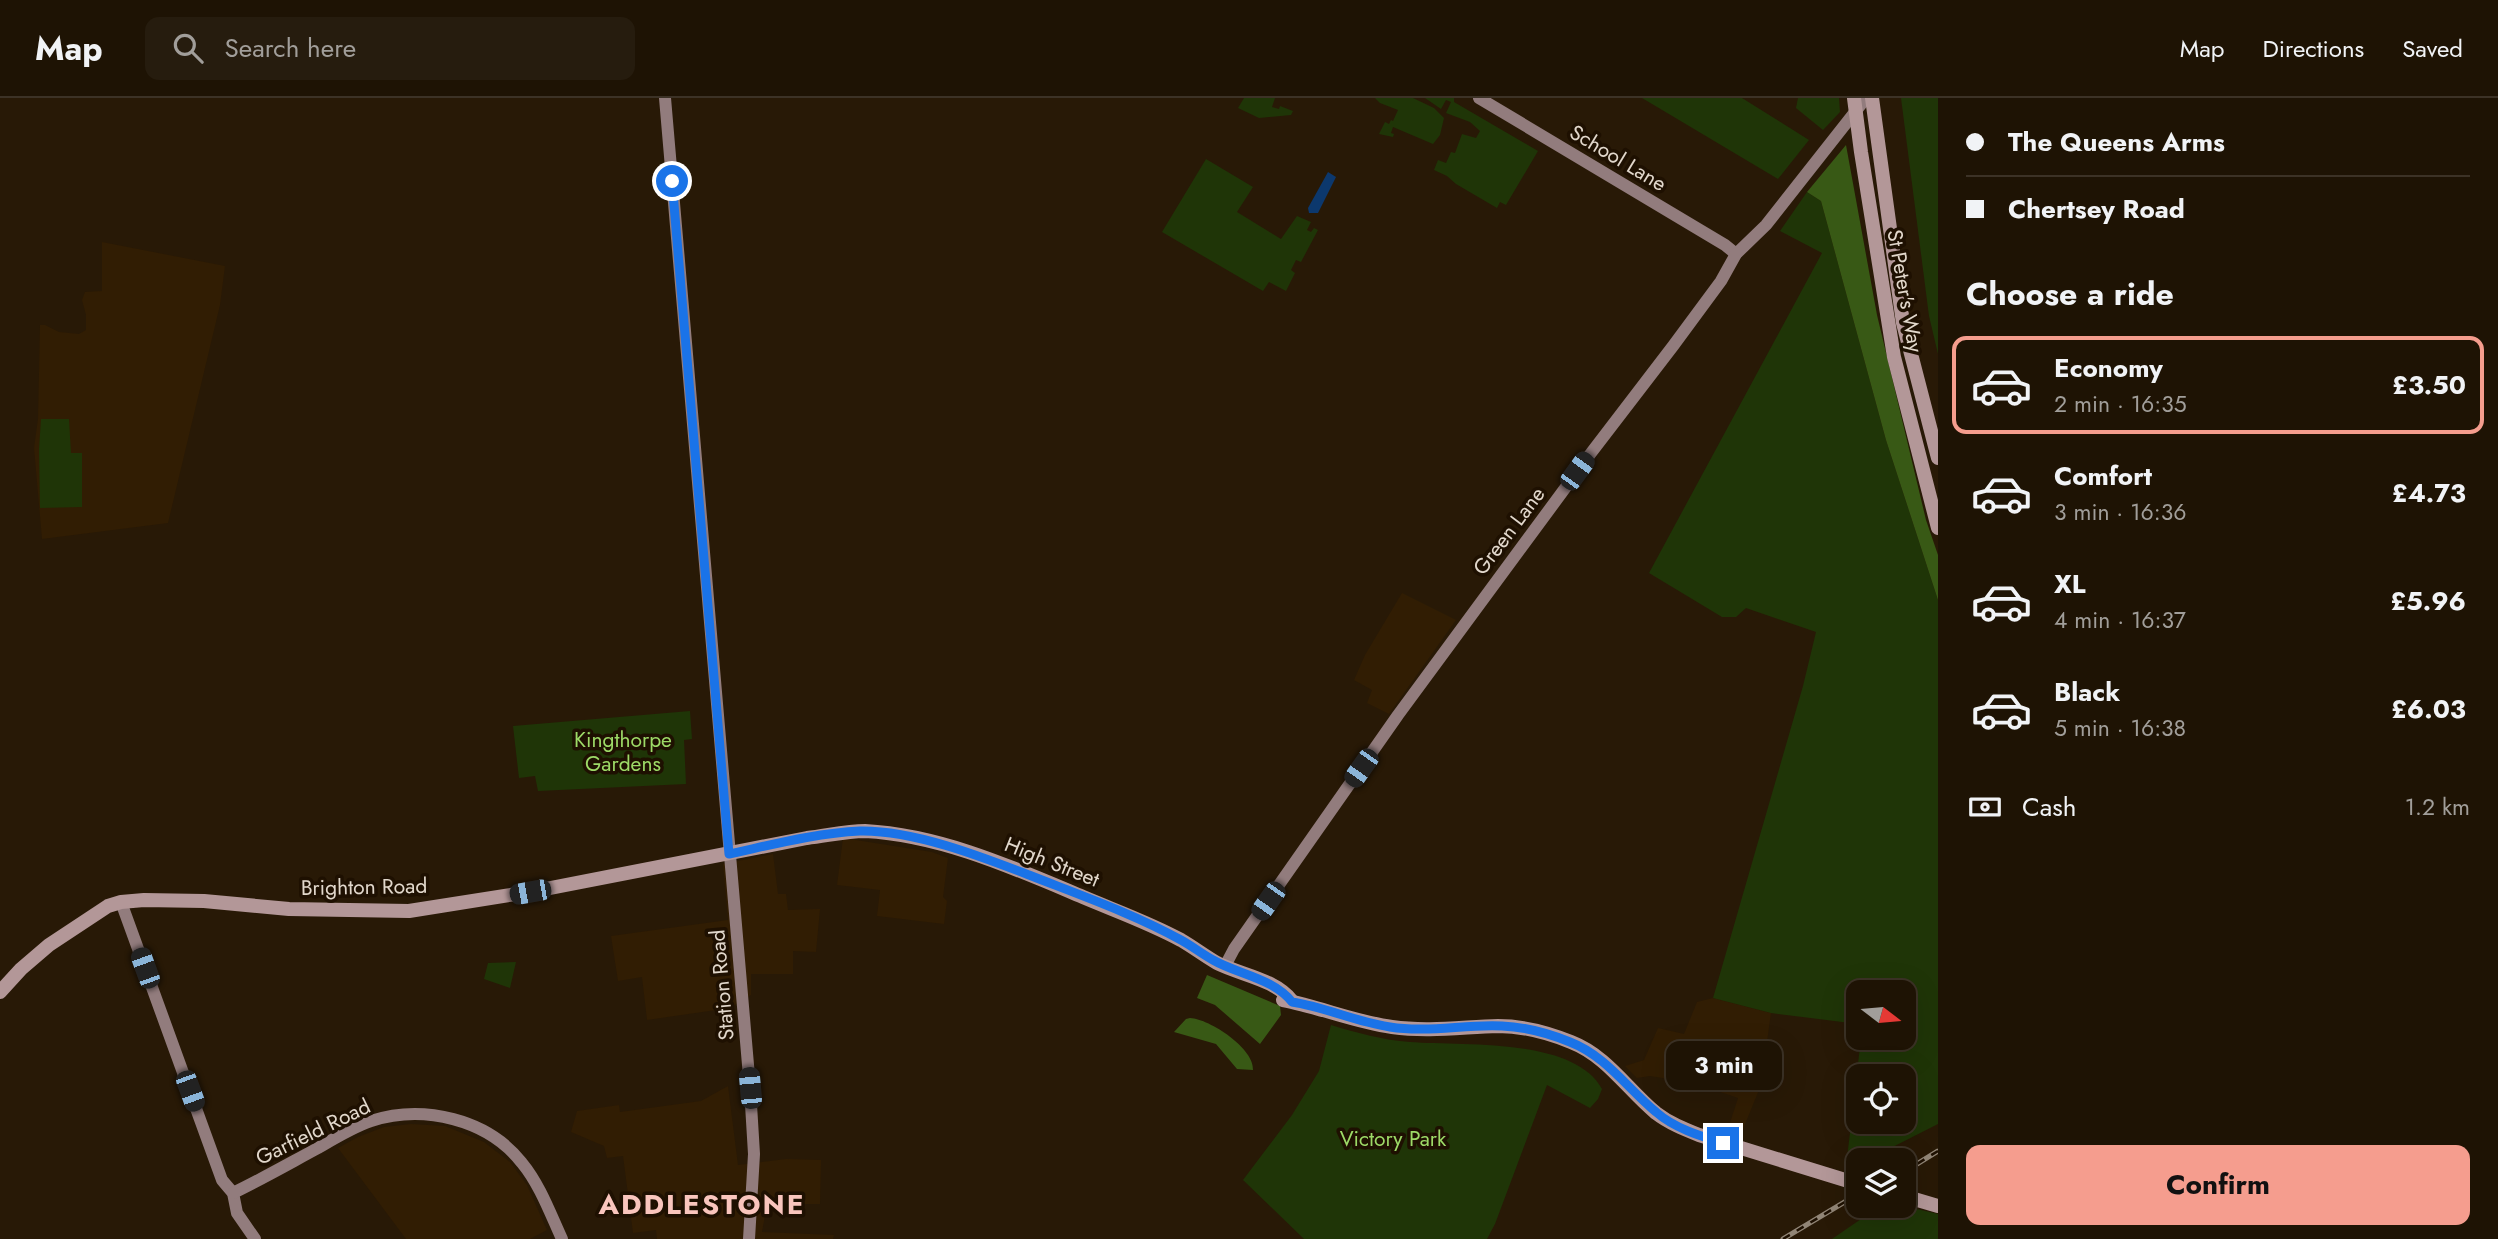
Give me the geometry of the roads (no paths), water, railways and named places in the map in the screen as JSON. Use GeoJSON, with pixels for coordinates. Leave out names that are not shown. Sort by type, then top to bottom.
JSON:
{"type":"FeatureCollection","features":[{"type":"Feature","properties":{"kind":"main road","name":"St Peter's Way"},"geometry":{"type":"LineString","coordinates":[[1854,98],[1894,357],[1938,528]]}},
{"type":"Feature","properties":{"kind":"main road","name":"St Peter's Way"},"geometry":{"type":"LineString","coordinates":[[1872,98],[1903,323],[1938,458]]}},
{"type":"Feature","properties":{"kind":"main road","name":"High Street"},"geometry":{"type":"LineString","coordinates":[[729,854],[807,838],[861,831],[893,834],[940,844],[984,857],[1141,921],[1181,940],[1225,967],[1236,969],[1285,993],[1292,1002],[1389,1027],[1426,1030],[1476,1028],[1556,1045],[1578,1054],[1620,1079],[1657,1113],[1699,1135],[1846,1179]]}},
{"type":"Feature","properties":{"kind":"main road","name":"Brighton Road"},"geometry":{"type":"LineString","coordinates":[[121,902],[204,901],[289,909],[409,911],[467,904],[729,854]]}},
{"type":"Feature","properties":{"kind":"main road"},"geometry":{"type":"LineString","coordinates":[[0,992],[49,945],[108,906],[121,902]]}},
{"type":"Feature","properties":{"kind":"main road"},"geometry":{"type":"LineString","coordinates":[[1916,1200],[1938,1206]]}},
{"type":"Feature","properties":{"kind":"street","name":"Station Road"},"geometry":{"type":"LineString","coordinates":[[665,98],[754,1145],[749,1239]]}},
{"type":"Feature","properties":{"kind":"street","name":"School Lane"},"geometry":{"type":"LineString","coordinates":[[1479,98],[1736,254]]}},
{"type":"Feature","properties":{"kind":"street","name":"Green Lane"},"geometry":{"type":"LineString","coordinates":[[1225,967],[1234,949],[1398,715],[1721,281],[1736,254],[1766,225],[1866,98]]}},
{"type":"Feature","properties":{"kind":"street"},"geometry":{"type":"LineString","coordinates":[[121,902],[219,1173],[233,1193],[237,1213],[255,1239]]}},
{"type":"Feature","properties":{"kind":"street","name":"Garfield Road"},"geometry":{"type":"LineString","coordinates":[[233,1193],[369,1122],[414,1114],[442,1117],[494,1137],[517,1157],[534,1179],[562,1239]]}},
{"type":"Feature","properties":{"kind":"water"},"geometry":{"type":"Polygon","coordinates":[[[1328,172],[1336,177],[1318,213],[1309,213],[1308,208],[1328,172]]]}},
{"type":"Feature","properties":{"kind":"railway"},"geometry":{"type":"LineString","coordinates":[[1916,1165],[1938,1151]]}},
{"type":"Feature","properties":{"kind":"railway"},"geometry":{"type":"LineString","coordinates":[[1783,1239],[1846,1201]]}},
{"type":"Feature","properties":{"kind":"district","name":"ADDLESTONE"},"geometry":{"type":"Point","coordinates":[702,1204]}},
{"type":"Feature","properties":{"kind":"park label","name":"Kingthorpe Gardens"},"geometry":{"type":"Point","coordinates":[623,752]}},
{"type":"Feature","properties":{"kind":"park label","name":"Victory Park"},"geometry":{"type":"Point","coordinates":[1393,1139]}}]}
